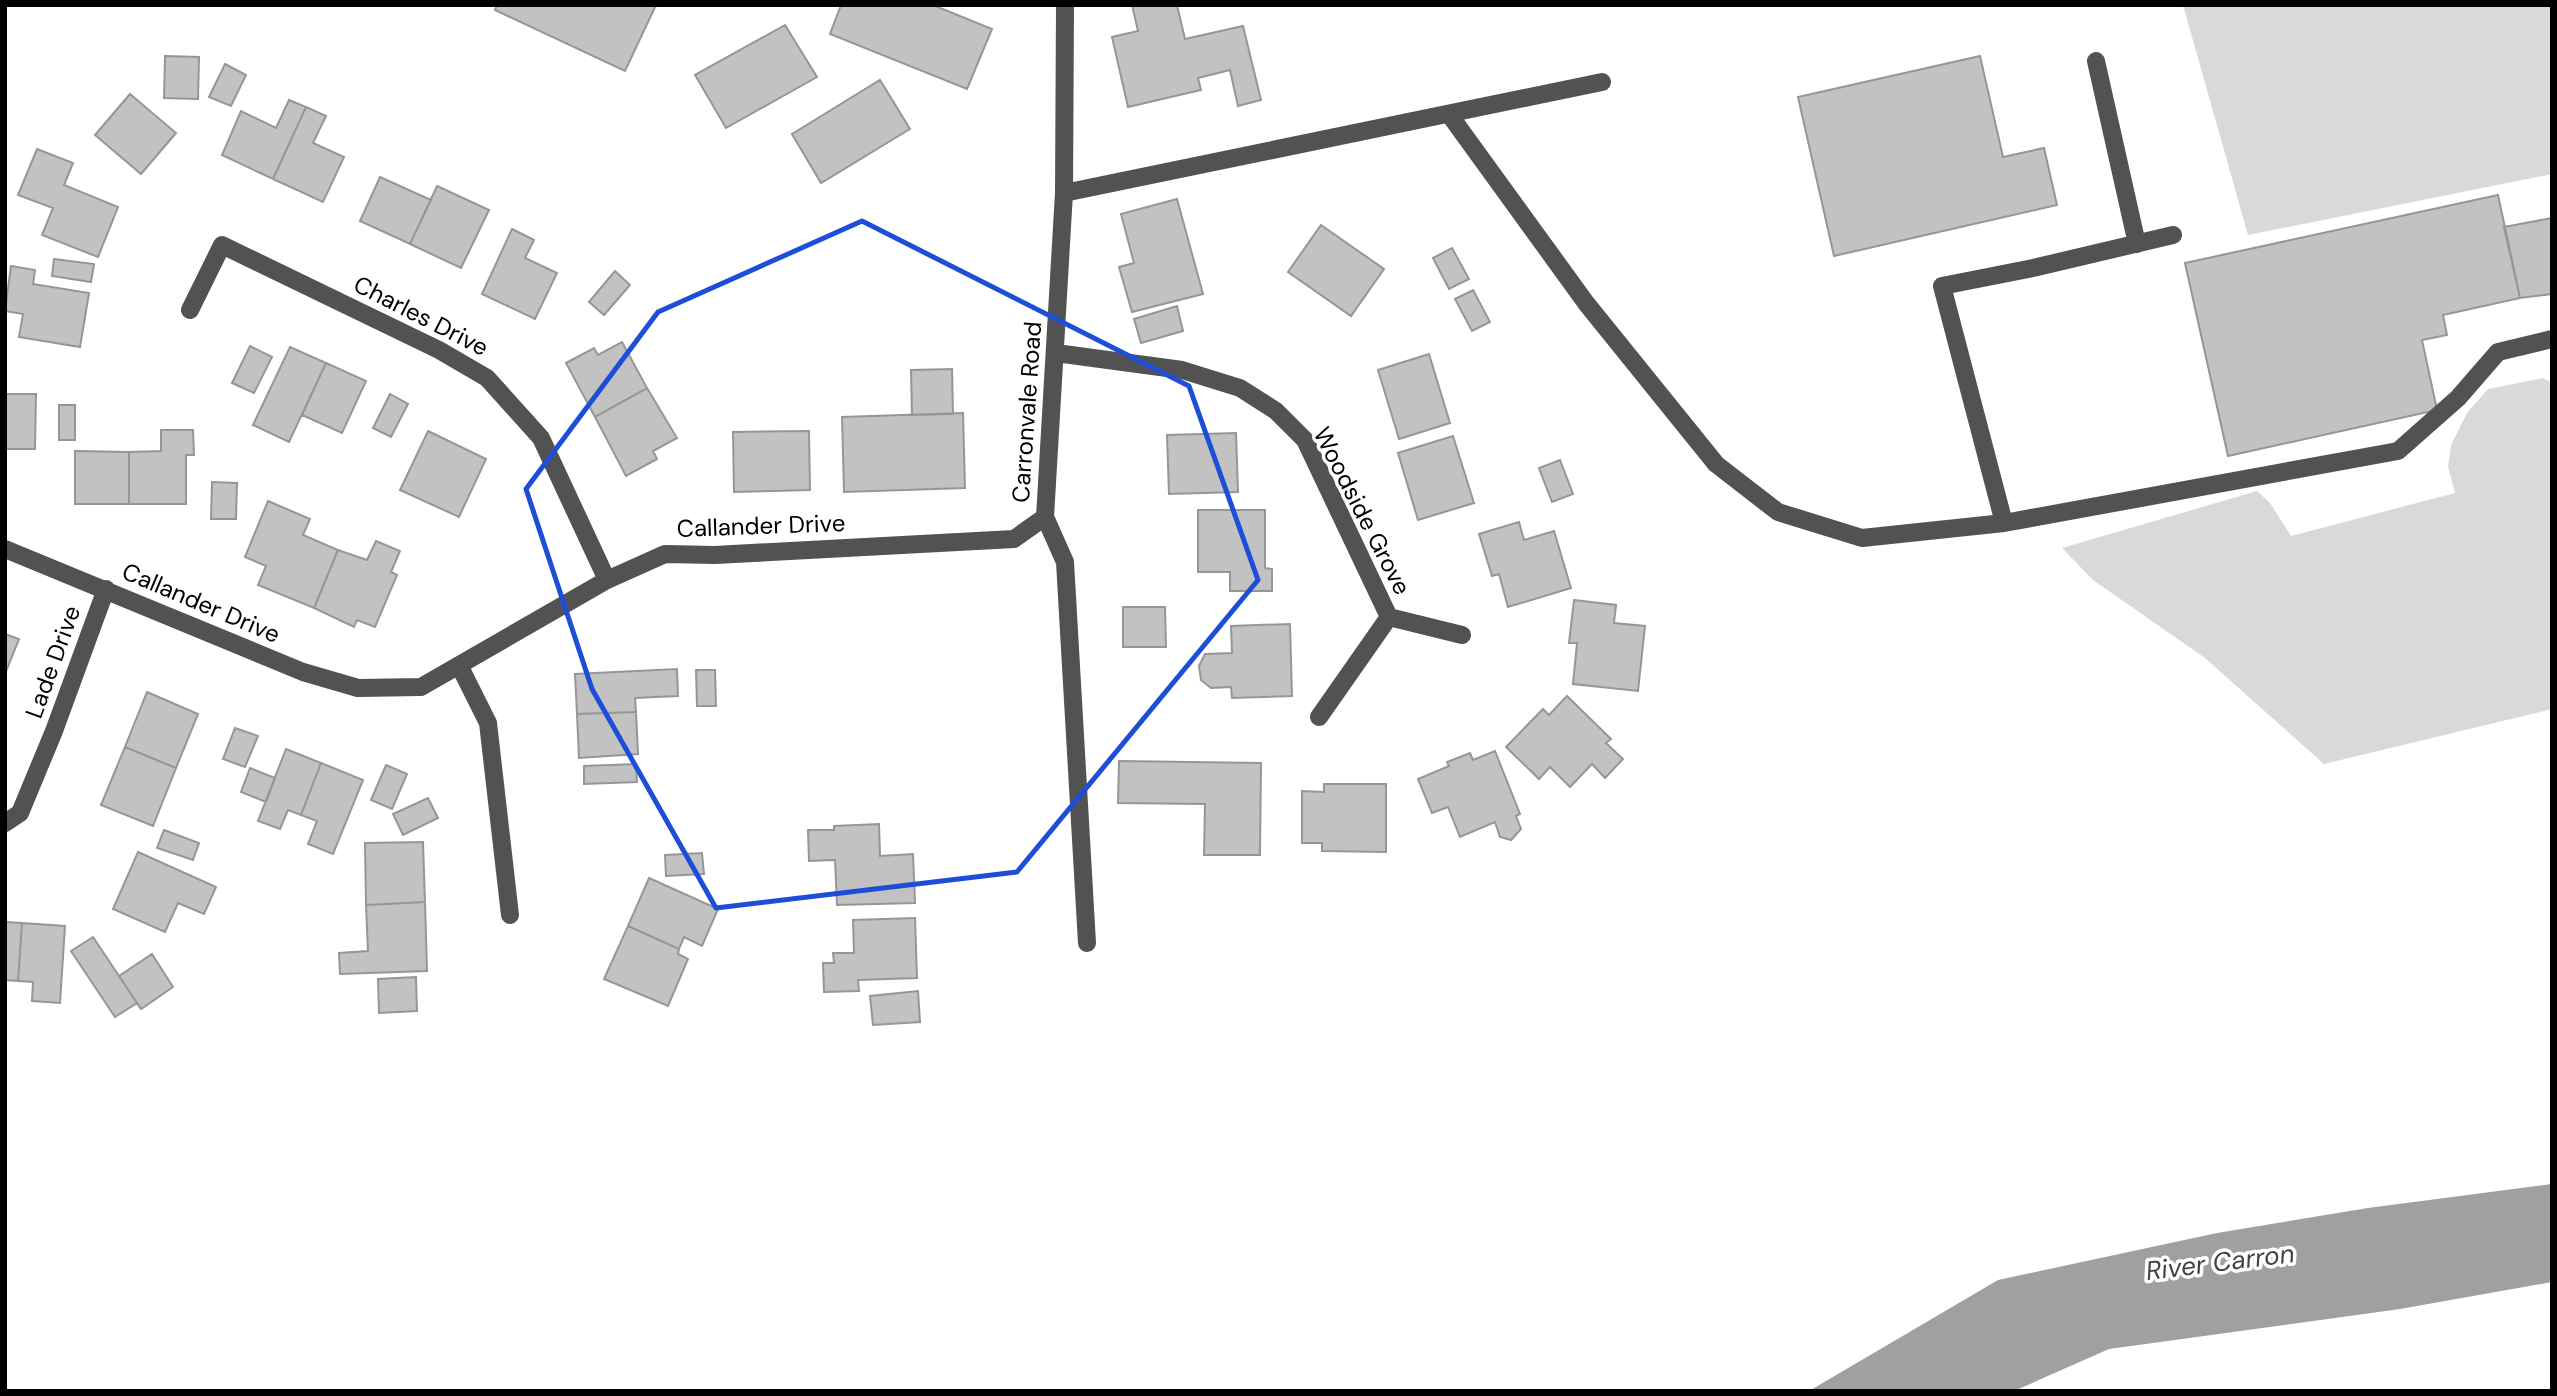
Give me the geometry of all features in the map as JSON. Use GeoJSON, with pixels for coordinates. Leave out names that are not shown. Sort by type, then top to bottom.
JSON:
{"type":"FeatureCollection","features":[{"type":"Feature","properties":{"kind":"street","name":"Carronvale Road"},"geometry":{"type":"LineString","coordinates":[[1065,5],[1064,193],[1045,517],[1065,562],[1087,943]]}},
{"type":"Feature","properties":{"kind":"street"},"geometry":{"type":"LineString","coordinates":[[2096,61],[2137,244]]}},
{"type":"Feature","properties":{"kind":"street"},"geometry":{"type":"LineString","coordinates":[[1064,193],[1602,82]]}},
{"type":"Feature","properties":{"kind":"street"},"geometry":{"type":"LineString","coordinates":[[1449,114],[1586,303],[1716,464],[1778,512],[1862,538],[2004,523],[2398,451],[2458,398],[2498,352],[2552,339]]}},
{"type":"Feature","properties":{"kind":"street"},"geometry":{"type":"LineString","coordinates":[[2004,523],[1942,286],[2173,235]]}},
{"type":"Feature","properties":{"kind":"street","name":"Charles Drive"},"geometry":{"type":"LineString","coordinates":[[190,310],[222,245],[439,350],[487,378],[541,438],[607,580]]}},
{"type":"Feature","properties":{"kind":"street","name":"Woodside Grove"},"geometry":{"type":"LineString","coordinates":[[1056,353],[1182,370],[1240,388],[1276,411],[1305,440],[1389,617]]}},
{"type":"Feature","properties":{"kind":"street","name":"Callander Drive"},"geometry":{"type":"LineString","coordinates":[[5,549],[303,672],[358,688],[421,687],[607,580],[665,554],[715,555],[1014,539],[1045,517]]}},
{"type":"Feature","properties":{"kind":"street","name":"Lade Drive"},"geometry":{"type":"LineString","coordinates":[[5,823],[20,813],[54,731],[106,589]]}},
{"type":"Feature","properties":{"kind":"street","name":"Woodside Grove"},"geometry":{"type":"LineString","coordinates":[[1389,617],[1462,635]]}},
{"type":"Feature","properties":{"kind":"street","name":"Woodside Grove"},"geometry":{"type":"LineString","coordinates":[[1319,717],[1389,617]]}},
{"type":"Feature","properties":{"kind":"street"},"geometry":{"type":"LineString","coordinates":[[459,665],[488,723],[510,915]]}},
{"type":"Feature","properties":{"kind":"highlighted area"},"geometry":{"type":"Polygon","coordinates":[[[862,221],[1189,386],[1258,580],[1017,872],[716,908],[592,689],[526,489],[658,312],[862,221]]]}},
{"type":"Feature","properties":{"kind":"shaded area"},"geometry":{"type":"Polygon","coordinates":[[[2183,5],[2552,5],[2552,174],[2248,235],[2183,5]]]}},
{"type":"Feature","properties":{"kind":"shaded area"},"geometry":{"type":"Polygon","coordinates":[[[2543,378],[2552,383],[2552,709],[2324,764],[2205,658],[2093,580],[2062,548],[2257,491],[2270,503],[2291,536],[2455,493],[2448,467],[2451,445],[2467,413],[2488,389],[2543,378]]]}},
{"type":"Feature","properties":{"kind":"water","name":"River Carron"},"geometry":{"type":"Polygon","coordinates":[[[2552,1184],[2552,1282],[2400,1309],[2109,1349],[2014,1391],[1809,1391],[1998,1280],[2217,1233],[2368,1208],[2552,1184]]]}},
{"type":"Feature","properties":{"kind":"building"},"geometry":{"type":"Polygon","coordinates":[[[497,5],[656,5],[625,71],[495,10],[497,5]]]}},
{"type":"Feature","properties":{"kind":"building"},"geometry":{"type":"Polygon","coordinates":[[[841,5],[933,5],[992,29],[967,89],[830,34],[841,5]]]}},
{"type":"Feature","properties":{"kind":"building"},"geometry":{"type":"Polygon","coordinates":[[[1132,5],[1177,5],[1185,39],[1243,26],[1261,100],[1238,106],[1230,70],[1198,78],[1201,90],[1128,107],[1112,37],[1138,31],[1132,5]]]}},
{"type":"Feature","properties":{"kind":"building"},"geometry":{"type":"Polygon","coordinates":[[[785,25],[817,77],[726,128],[695,75],[785,25]]]}},
{"type":"Feature","properties":{"kind":"building"},"geometry":{"type":"Polygon","coordinates":[[[165,56],[199,57],[198,99],[164,98],[165,56]]]}},
{"type":"Feature","properties":{"kind":"building"},"geometry":{"type":"Polygon","coordinates":[[[1980,56],[2003,157],[2044,148],[2057,205],[1834,256],[1798,97],[1980,56]]]}},
{"type":"Feature","properties":{"kind":"building"},"geometry":{"type":"Polygon","coordinates":[[[225,64],[246,75],[231,106],[209,97],[225,64]]]}},
{"type":"Feature","properties":{"kind":"building"},"geometry":{"type":"Polygon","coordinates":[[[880,80],[910,129],[821,183],[792,134],[880,80]]]}},
{"type":"Feature","properties":{"kind":"building"},"geometry":{"type":"Polygon","coordinates":[[[130,94],[176,133],[141,174],[95,135],[130,94]]]}},
{"type":"Feature","properties":{"kind":"building"},"geometry":{"type":"Polygon","coordinates":[[[289,100],[306,107],[273,179],[222,155],[241,111],[276,128],[289,100]]]}},
{"type":"Feature","properties":{"kind":"building"},"geometry":{"type":"Polygon","coordinates":[[[306,107],[326,116],[313,143],[344,157],[323,202],[273,179],[306,107]]]}},
{"type":"Feature","properties":{"kind":"building"},"geometry":{"type":"Polygon","coordinates":[[[37,149],[73,163],[64,185],[118,207],[98,257],[42,235],[53,208],[18,195],[37,149]]]}},
{"type":"Feature","properties":{"kind":"building"},"geometry":{"type":"Polygon","coordinates":[[[380,177],[431,200],[410,244],[360,221],[380,177]]]}},
{"type":"Feature","properties":{"kind":"building"},"geometry":{"type":"Polygon","coordinates":[[[437,186],[489,210],[461,268],[410,244],[437,186]]]}},
{"type":"Feature","properties":{"kind":"building"},"geometry":{"type":"Polygon","coordinates":[[[2498,195],[2520,298],[2443,315],[2447,335],[2422,340],[2437,410],[2228,456],[2185,263],[2498,195]]]}},
{"type":"Feature","properties":{"kind":"building"},"geometry":{"type":"Polygon","coordinates":[[[1177,199],[1203,294],[1132,312],[1119,267],[1134,263],[1121,214],[1177,199]]]}},
{"type":"Feature","properties":{"kind":"building"},"geometry":{"type":"Polygon","coordinates":[[[2552,218],[2552,294],[2520,298],[2504,227],[2552,218]]]}},
{"type":"Feature","properties":{"kind":"building"},"geometry":{"type":"Polygon","coordinates":[[[1321,225],[1384,269],[1351,316],[1288,272],[1321,225]]]}},
{"type":"Feature","properties":{"kind":"building"},"geometry":{"type":"Polygon","coordinates":[[[512,229],[534,240],[525,258],[557,273],[535,319],[482,294],[512,229]]]}},
{"type":"Feature","properties":{"kind":"building"},"geometry":{"type":"Polygon","coordinates":[[[1452,248],[1469,279],[1449,289],[1433,258],[1452,248]]]}},
{"type":"Feature","properties":{"kind":"building"},"geometry":{"type":"Polygon","coordinates":[[[54,259],[94,264],[91,282],[52,276],[54,259]]]}},
{"type":"Feature","properties":{"kind":"building"},"geometry":{"type":"Polygon","coordinates":[[[11,266],[35,270],[33,284],[89,293],[80,347],[19,337],[23,314],[5,311],[11,266]]]}},
{"type":"Feature","properties":{"kind":"building"},"geometry":{"type":"Polygon","coordinates":[[[615,271],[630,285],[604,315],[589,302],[615,271]]]}},
{"type":"Feature","properties":{"kind":"building"},"geometry":{"type":"Polygon","coordinates":[[[1473,290],[1490,322],[1472,331],[1455,299],[1473,290]]]}},
{"type":"Feature","properties":{"kind":"building"},"geometry":{"type":"Polygon","coordinates":[[[1177,306],[1183,331],[1141,343],[1134,319],[1177,306]]]}},
{"type":"Feature","properties":{"kind":"building"},"geometry":{"type":"Polygon","coordinates":[[[622,342],[647,388],[595,417],[566,363],[594,348],[598,355],[622,342]]]}},
{"type":"Feature","properties":{"kind":"building"},"geometry":{"type":"Polygon","coordinates":[[[250,346],[272,357],[254,393],[232,383],[250,346]]]}},
{"type":"Feature","properties":{"kind":"building"},"geometry":{"type":"Polygon","coordinates":[[[290,347],[326,363],[289,442],[253,425],[290,347]]]}},
{"type":"Feature","properties":{"kind":"building"},"geometry":{"type":"Polygon","coordinates":[[[1429,354],[1450,423],[1399,439],[1378,370],[1429,354]]]}},
{"type":"Feature","properties":{"kind":"building"},"geometry":{"type":"Polygon","coordinates":[[[326,363],[366,381],[342,433],[302,415],[326,363]]]}},
{"type":"Feature","properties":{"kind":"building"},"geometry":{"type":"Polygon","coordinates":[[[952,369],[953,414],[912,415],[911,370],[952,369]]]}},
{"type":"Feature","properties":{"kind":"building"},"geometry":{"type":"Polygon","coordinates":[[[647,388],[677,438],[653,451],[657,459],[626,476],[595,417],[647,388]]]}},
{"type":"Feature","properties":{"kind":"building"},"geometry":{"type":"Polygon","coordinates":[[[5,394],[36,394],[35,449],[5,449],[5,394]]]}},
{"type":"Feature","properties":{"kind":"building"},"geometry":{"type":"Polygon","coordinates":[[[390,394],[408,404],[391,437],[373,428],[390,394]]]}},
{"type":"Feature","properties":{"kind":"building"},"geometry":{"type":"Polygon","coordinates":[[[59,405],[75,405],[75,440],[59,440],[59,405]]]}},
{"type":"Feature","properties":{"kind":"building"},"geometry":{"type":"Polygon","coordinates":[[[963,413],[965,488],[844,492],[842,417],[963,413]]]}},
{"type":"Feature","properties":{"kind":"building"},"geometry":{"type":"Polygon","coordinates":[[[161,430],[193,430],[194,455],[186,455],[186,504],[129,504],[129,452],[161,451],[161,430]]]}},
{"type":"Feature","properties":{"kind":"building"},"geometry":{"type":"Polygon","coordinates":[[[428,431],[486,459],[459,517],[400,490],[428,431]]]}},
{"type":"Feature","properties":{"kind":"building"},"geometry":{"type":"Polygon","coordinates":[[[809,431],[810,490],[734,492],[733,432],[809,431]]]}},
{"type":"Feature","properties":{"kind":"building"},"geometry":{"type":"Polygon","coordinates":[[[1236,433],[1238,492],[1169,494],[1167,435],[1236,433]]]}},
{"type":"Feature","properties":{"kind":"building"},"geometry":{"type":"Polygon","coordinates":[[[1453,436],[1474,503],[1418,520],[1398,453],[1453,436]]]}},
{"type":"Feature","properties":{"kind":"building"},"geometry":{"type":"Polygon","coordinates":[[[75,451],[129,452],[129,504],[75,504],[75,451]]]}},
{"type":"Feature","properties":{"kind":"building"},"geometry":{"type":"Polygon","coordinates":[[[1560,460],[1573,494],[1552,502],[1539,468],[1560,460]]]}},
{"type":"Feature","properties":{"kind":"building"},"geometry":{"type":"Polygon","coordinates":[[[212,482],[237,483],[236,519],[211,519],[212,482]]]}},
{"type":"Feature","properties":{"kind":"building"},"geometry":{"type":"Polygon","coordinates":[[[268,501],[310,519],[303,535],[338,550],[314,608],[258,585],[266,566],[245,557],[268,501]]]}},
{"type":"Feature","properties":{"kind":"building"},"geometry":{"type":"Polygon","coordinates":[[[1198,510],[1265,510],[1265,568],[1272,569],[1272,591],[1230,591],[1230,572],[1198,572],[1198,510]]]}},
{"type":"Feature","properties":{"kind":"building"},"geometry":{"type":"Polygon","coordinates":[[[1519,522],[1524,540],[1554,531],[1571,588],[1508,607],[1499,574],[1492,576],[1479,534],[1519,522]]]}},
{"type":"Feature","properties":{"kind":"building"},"geometry":{"type":"Polygon","coordinates":[[[376,541],[400,551],[391,572],[397,575],[375,627],[357,620],[354,627],[314,608],[338,550],[367,560],[376,541]]]}},
{"type":"Feature","properties":{"kind":"building"},"geometry":{"type":"Polygon","coordinates":[[[1574,600],[1616,605],[1614,623],[1645,626],[1638,691],[1573,684],[1577,643],[1569,643],[1574,600]]]}},
{"type":"Feature","properties":{"kind":"building"},"geometry":{"type":"Polygon","coordinates":[[[1123,607],[1165,607],[1166,647],[1123,647],[1123,607]]]}},
{"type":"Feature","properties":{"kind":"building"},"geometry":{"type":"Polygon","coordinates":[[[1290,624],[1292,696],[1232,698],[1231,687],[1211,688],[1201,680],[1199,666],[1205,654],[1232,653],[1231,626],[1290,624]]]}},
{"type":"Feature","properties":{"kind":"building"},"geometry":{"type":"Polygon","coordinates":[[[5,634],[19,639],[5,674],[5,634]]]}},
{"type":"Feature","properties":{"kind":"building"},"geometry":{"type":"Polygon","coordinates":[[[677,669],[678,696],[635,698],[636,712],[577,714],[575,674],[677,669]]]}},
{"type":"Feature","properties":{"kind":"building"},"geometry":{"type":"Polygon","coordinates":[[[696,670],[715,670],[716,706],[697,706],[696,670]]]}},
{"type":"Feature","properties":{"kind":"building"},"geometry":{"type":"Polygon","coordinates":[[[147,692],[198,714],[176,768],[125,747],[147,692]]]}},
{"type":"Feature","properties":{"kind":"building"},"geometry":{"type":"Polygon","coordinates":[[[1567,696],[1611,739],[1606,743],[1623,759],[1605,778],[1592,764],[1570,787],[1550,767],[1539,779],[1506,747],[1543,709],[1549,715],[1567,696]]]}},
{"type":"Feature","properties":{"kind":"building"},"geometry":{"type":"Polygon","coordinates":[[[636,712],[638,754],[579,758],[577,714],[636,712]]]}},
{"type":"Feature","properties":{"kind":"building"},"geometry":{"type":"Polygon","coordinates":[[[235,728],[258,736],[245,767],[223,759],[235,728]]]}},
{"type":"Feature","properties":{"kind":"building"},"geometry":{"type":"Polygon","coordinates":[[[125,747],[176,768],[153,826],[101,805],[125,747]]]}},
{"type":"Feature","properties":{"kind":"building"},"geometry":{"type":"Polygon","coordinates":[[[286,749],[321,763],[301,815],[288,810],[280,829],[258,821],[286,749]]]}},
{"type":"Feature","properties":{"kind":"building"},"geometry":{"type":"Polygon","coordinates":[[[1495,751],[1520,814],[1516,816],[1521,829],[1511,840],[1500,837],[1495,822],[1460,837],[1448,807],[1432,813],[1418,779],[1449,766],[1447,762],[1470,753],[1473,760],[1495,751]]]}},
{"type":"Feature","properties":{"kind":"building"},"geometry":{"type":"Polygon","coordinates":[[[1119,761],[1261,763],[1260,855],[1204,855],[1205,804],[1118,803],[1119,761]]]}},
{"type":"Feature","properties":{"kind":"building"},"geometry":{"type":"Polygon","coordinates":[[[321,763],[363,780],[333,854],[308,844],[317,821],[301,815],[321,763]]]}},
{"type":"Feature","properties":{"kind":"building"},"geometry":{"type":"Polygon","coordinates":[[[636,764],[637,782],[584,784],[584,766],[636,764]]]}},
{"type":"Feature","properties":{"kind":"building"},"geometry":{"type":"Polygon","coordinates":[[[386,765],[407,774],[392,809],[371,800],[386,765]]]}},
{"type":"Feature","properties":{"kind":"building"},"geometry":{"type":"Polygon","coordinates":[[[250,768],[275,778],[266,802],[241,792],[250,768]]]}},
{"type":"Feature","properties":{"kind":"building"},"geometry":{"type":"Polygon","coordinates":[[[1324,784],[1386,784],[1386,852],[1322,851],[1322,843],[1302,843],[1302,791],[1324,792],[1324,784]]]}},
{"type":"Feature","properties":{"kind":"building"},"geometry":{"type":"Polygon","coordinates":[[[428,798],[438,818],[403,835],[393,814],[428,798]]]}},
{"type":"Feature","properties":{"kind":"building"},"geometry":{"type":"Polygon","coordinates":[[[879,824],[880,856],[913,854],[915,903],[837,905],[835,860],[809,861],[808,830],[834,830],[834,826],[879,824]]]}},
{"type":"Feature","properties":{"kind":"building"},"geometry":{"type":"Polygon","coordinates":[[[164,830],[199,843],[193,860],[157,848],[164,830]]]}},
{"type":"Feature","properties":{"kind":"building"},"geometry":{"type":"Polygon","coordinates":[[[423,842],[425,902],[366,905],[365,843],[423,842]]]}},
{"type":"Feature","properties":{"kind":"building"},"geometry":{"type":"Polygon","coordinates":[[[138,852],[216,887],[204,914],[178,903],[165,932],[113,909],[138,852]]]}},
{"type":"Feature","properties":{"kind":"building"},"geometry":{"type":"Polygon","coordinates":[[[702,853],[704,874],[666,876],[665,855],[702,853]]]}},
{"type":"Feature","properties":{"kind":"building"},"geometry":{"type":"Polygon","coordinates":[[[649,878],[718,909],[702,946],[684,937],[679,949],[628,926],[649,878]]]}},
{"type":"Feature","properties":{"kind":"building"},"geometry":{"type":"Polygon","coordinates":[[[425,902],[427,971],[340,974],[339,953],[368,951],[366,905],[425,902]]]}},
{"type":"Feature","properties":{"kind":"building"},"geometry":{"type":"Polygon","coordinates":[[[915,918],[917,978],[858,980],[859,991],[824,992],[823,963],[834,963],[833,953],[854,953],[853,920],[915,918]]]}},
{"type":"Feature","properties":{"kind":"building"},"geometry":{"type":"Polygon","coordinates":[[[5,922],[22,923],[18,981],[5,980],[5,922]]]}},
{"type":"Feature","properties":{"kind":"building"},"geometry":{"type":"Polygon","coordinates":[[[22,923],[65,926],[60,1003],[32,1001],[33,982],[18,981],[22,923]]]}},
{"type":"Feature","properties":{"kind":"building"},"geometry":{"type":"Polygon","coordinates":[[[628,926],[679,949],[678,954],[688,959],[668,1006],[604,979],[628,926]]]}},
{"type":"Feature","properties":{"kind":"building"},"geometry":{"type":"Polygon","coordinates":[[[93,937],[137,1003],[115,1017],[71,951],[93,937]]]}},
{"type":"Feature","properties":{"kind":"building"},"geometry":{"type":"Polygon","coordinates":[[[152,954],[173,987],[141,1009],[119,976],[152,954]]]}},
{"type":"Feature","properties":{"kind":"building"},"geometry":{"type":"Polygon","coordinates":[[[416,977],[417,1011],[379,1013],[378,979],[416,977]]]}},
{"type":"Feature","properties":{"kind":"building"},"geometry":{"type":"Polygon","coordinates":[[[918,991],[920,1022],[873,1025],[870,996],[918,991]]]}}]}
